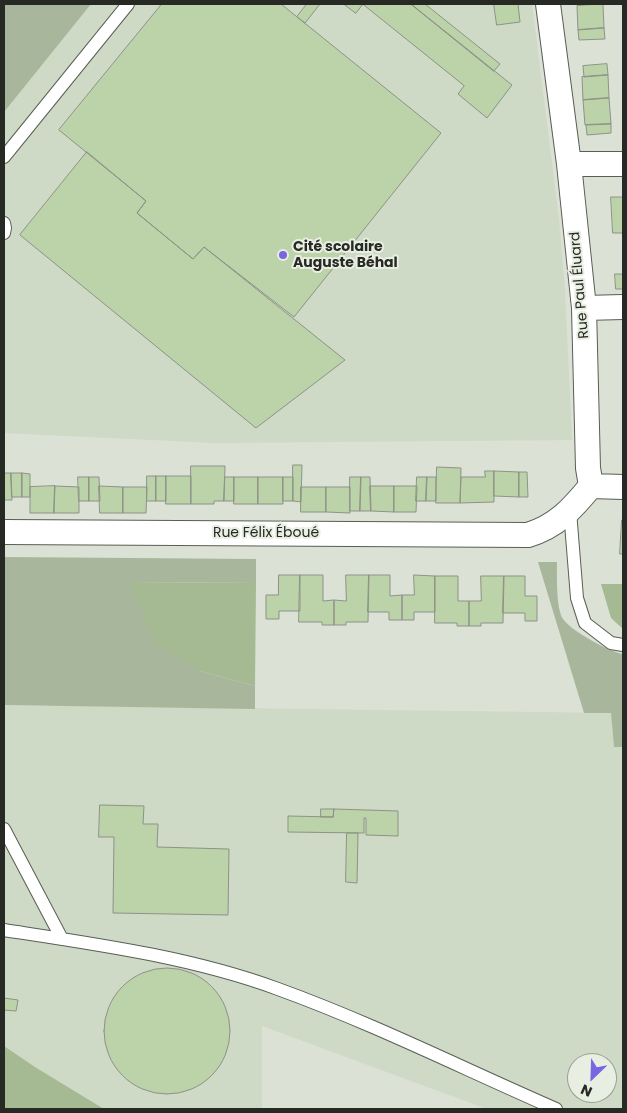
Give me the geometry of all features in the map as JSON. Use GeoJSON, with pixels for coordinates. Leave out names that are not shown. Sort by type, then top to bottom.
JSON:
{"type":"FeatureCollection","features":[{"type":"Feature","properties":{"kind":"street","name":"Rue Paul Éluard"},"geometry":{"type":"LineString","coordinates":[[548,4],[569,164],[584,308],[588,468],[591,486]]}},
{"type":"Feature","properties":{"kind":"street"},"geometry":{"type":"LineString","coordinates":[[569,164],[623,164]]}},
{"type":"Feature","properties":{"kind":"street"},"geometry":{"type":"LineString","coordinates":[[584,308],[623,307]]}},
{"type":"Feature","properties":{"kind":"street"},"geometry":{"type":"LineString","coordinates":[[570,511],[591,486],[623,486]]}},
{"type":"Feature","properties":{"kind":"street","name":"Rue Félix Éboué"},"geometry":{"type":"LineString","coordinates":[[4,532],[528,534],[543,530],[570,511]]}},
{"type":"Feature","properties":{"kind":"lane"},"geometry":{"type":"LineString","coordinates":[[4,157],[128,4]]}},
{"type":"Feature","properties":{"kind":"lane"},"geometry":{"type":"LineString","coordinates":[[4,223],[6,228],[4,233]]}},
{"type":"Feature","properties":{"kind":"lane"},"geometry":{"type":"LineString","coordinates":[[570,511],[577,598],[585,623],[611,643],[623,645]]}},
{"type":"Feature","properties":{"kind":"lane"},"geometry":{"type":"LineString","coordinates":[[4,829],[62,939]]}},
{"type":"Feature","properties":{"kind":"lane"},"geometry":{"type":"LineString","coordinates":[[4,930],[62,939],[212,968],[277,988],[556,1109]]}},
{"type":"Feature","properties":{"kind":"shaded area","name":"Cité scolaire Auguste Béhal"},"geometry":{"type":"Polygon","coordinates":[[[4,4],[532,4],[559,219],[565,290],[572,440],[216,443],[4,433],[4,4]]]}},
{"type":"Feature","properties":{"kind":"shaded area"},"geometry":{"type":"Polygon","coordinates":[[[4,4],[91,4],[4,112],[4,4]]]}},
{"type":"Feature","properties":{"kind":"shaded area"},"geometry":{"type":"Polygon","coordinates":[[[4,557],[256,559],[256,583],[129,582],[200,671],[255,686],[255,709],[4,705],[4,557]]]}},
{"type":"Feature","properties":{"kind":"shaded area"},"geometry":{"type":"Polygon","coordinates":[[[538,562],[557,562],[559,607],[567,624],[591,640],[623,654],[623,747],[614,747],[611,713],[584,713],[538,562]]]}},
{"type":"Feature","properties":{"kind":"shaded area"},"geometry":{"type":"Polygon","coordinates":[[[4,705],[611,713],[614,747],[623,747],[623,1109],[487,1109],[262,1026],[262,1109],[104,1109],[4,1046],[4,705]]]}},
{"type":"Feature","properties":{"kind":"green space"},"geometry":{"type":"Polygon","coordinates":[[[129,582],[256,583],[255,686],[200,671],[155,643],[129,582]]]}},
{"type":"Feature","properties":{"kind":"green space"},"geometry":{"type":"Polygon","coordinates":[[[601,584],[623,584],[623,629],[611,618],[601,584]]]}},
{"type":"Feature","properties":{"kind":"green space"},"geometry":{"type":"Polygon","coordinates":[[[4,1046],[35,1067],[104,1109],[4,1109],[4,1046]]]}},
{"type":"Feature","properties":{"kind":"building"},"geometry":{"type":"Polygon","coordinates":[[[162,4],[281,4],[441,133],[294,317],[204,247],[193,259],[137,213],[146,201],[59,130],[162,4]]]}},
{"type":"Feature","properties":{"kind":"building"},"geometry":{"type":"Polygon","coordinates":[[[307,4],[320,4],[305,23],[297,17],[307,4]]]}},
{"type":"Feature","properties":{"kind":"building"},"geometry":{"type":"Polygon","coordinates":[[[344,4],[363,4],[356,13],[344,4]]]}},
{"type":"Feature","properties":{"kind":"building"},"geometry":{"type":"Polygon","coordinates":[[[363,4],[411,4],[512,85],[487,118],[458,94],[464,86],[363,4]]]}},
{"type":"Feature","properties":{"kind":"building"},"geometry":{"type":"Polygon","coordinates":[[[411,4],[425,4],[500,64],[494,71],[411,4]]]}},
{"type":"Feature","properties":{"kind":"building"},"geometry":{"type":"Polygon","coordinates":[[[494,4],[518,4],[520,22],[497,25],[494,4]]]}},
{"type":"Feature","properties":{"kind":"building"},"geometry":{"type":"Polygon","coordinates":[[[603,4],[604,28],[578,30],[577,6],[603,4]]]}},
{"type":"Feature","properties":{"kind":"building"},"geometry":{"type":"Polygon","coordinates":[[[604,28],[605,39],[579,40],[578,30],[604,28]]]}},
{"type":"Feature","properties":{"kind":"building"},"geometry":{"type":"Polygon","coordinates":[[[607,64],[608,75],[584,77],[583,66],[607,64]]]}},
{"type":"Feature","properties":{"kind":"building"},"geometry":{"type":"Polygon","coordinates":[[[608,75],[609,98],[583,100],[582,77],[608,75]]]}},
{"type":"Feature","properties":{"kind":"building"},"geometry":{"type":"Polygon","coordinates":[[[609,98],[611,124],[585,125],[583,100],[609,98]]]}},
{"type":"Feature","properties":{"kind":"building"},"geometry":{"type":"Polygon","coordinates":[[[611,124],[611,133],[587,135],[586,125],[611,124]]]}},
{"type":"Feature","properties":{"kind":"building"},"geometry":{"type":"Polygon","coordinates":[[[87,152],[146,201],[137,213],[193,259],[204,247],[345,360],[256,428],[20,235],[87,152]]]}},
{"type":"Feature","properties":{"kind":"building"},"geometry":{"type":"Polygon","coordinates":[[[611,197],[623,197],[623,233],[613,233],[611,197]]]}},
{"type":"Feature","properties":{"kind":"building"},"geometry":{"type":"Polygon","coordinates":[[[615,274],[623,274],[623,289],[616,289],[615,274]]]}},
{"type":"Feature","properties":{"kind":"building"},"geometry":{"type":"Polygon","coordinates":[[[293,465],[302,465],[301,502],[293,501],[293,465]]]}},
{"type":"Feature","properties":{"kind":"building"},"geometry":{"type":"Polygon","coordinates":[[[191,466],[225,466],[224,501],[214,501],[214,504],[191,504],[191,466]]]}},
{"type":"Feature","properties":{"kind":"building"},"geometry":{"type":"Polygon","coordinates":[[[437,467],[461,468],[460,503],[436,503],[437,467]]]}},
{"type":"Feature","properties":{"kind":"building"},"geometry":{"type":"Polygon","coordinates":[[[485,471],[494,471],[494,502],[460,503],[461,477],[485,477],[485,471]]]}},
{"type":"Feature","properties":{"kind":"building"},"geometry":{"type":"Polygon","coordinates":[[[494,471],[519,472],[519,497],[494,496],[494,471]]]}},
{"type":"Feature","properties":{"kind":"building"},"geometry":{"type":"Polygon","coordinates":[[[519,472],[527,472],[528,497],[519,497],[519,472]]]}},
{"type":"Feature","properties":{"kind":"building"},"geometry":{"type":"Polygon","coordinates":[[[4,473],[11,473],[12,500],[4,500],[4,473]]]}},
{"type":"Feature","properties":{"kind":"building"},"geometry":{"type":"Polygon","coordinates":[[[11,473],[22,473],[22,497],[12,497],[11,473]]]}},
{"type":"Feature","properties":{"kind":"building"},"geometry":{"type":"Polygon","coordinates":[[[22,473],[30,474],[30,497],[22,497],[22,473]]]}},
{"type":"Feature","properties":{"kind":"building"},"geometry":{"type":"Polygon","coordinates":[[[147,476],[156,476],[156,501],[147,501],[147,476]]]}},
{"type":"Feature","properties":{"kind":"building"},"geometry":{"type":"Polygon","coordinates":[[[156,476],[166,476],[166,501],[156,501],[156,476]]]}},
{"type":"Feature","properties":{"kind":"building"},"geometry":{"type":"Polygon","coordinates":[[[166,476],[191,476],[191,504],[166,504],[166,476]]]}},
{"type":"Feature","properties":{"kind":"building"},"geometry":{"type":"Polygon","coordinates":[[[78,477],[89,477],[89,501],[79,501],[78,477]]]}},
{"type":"Feature","properties":{"kind":"building"},"geometry":{"type":"Polygon","coordinates":[[[89,477],[99,477],[100,501],[89,501],[89,477]]]}},
{"type":"Feature","properties":{"kind":"building"},"geometry":{"type":"Polygon","coordinates":[[[225,477],[234,477],[234,501],[224,501],[225,477]]]}},
{"type":"Feature","properties":{"kind":"building"},"geometry":{"type":"Polygon","coordinates":[[[234,477],[258,477],[258,504],[234,504],[234,477]]]}},
{"type":"Feature","properties":{"kind":"building"},"geometry":{"type":"Polygon","coordinates":[[[258,477],[283,477],[283,504],[258,504],[258,477]]]}},
{"type":"Feature","properties":{"kind":"building"},"geometry":{"type":"Polygon","coordinates":[[[283,477],[293,477],[293,501],[283,501],[283,477]]]}},
{"type":"Feature","properties":{"kind":"building"},"geometry":{"type":"Polygon","coordinates":[[[350,477],[361,477],[360,511],[350,511],[350,477]]]}},
{"type":"Feature","properties":{"kind":"building"},"geometry":{"type":"Polygon","coordinates":[[[361,477],[370,477],[371,511],[360,511],[361,477]]]}},
{"type":"Feature","properties":{"kind":"building"},"geometry":{"type":"Polygon","coordinates":[[[417,477],[427,477],[426,501],[416,501],[417,477]]]}},
{"type":"Feature","properties":{"kind":"building"},"geometry":{"type":"Polygon","coordinates":[[[427,477],[436,477],[436,501],[426,501],[427,477]]]}},
{"type":"Feature","properties":{"kind":"building"},"geometry":{"type":"Polygon","coordinates":[[[55,486],[79,487],[79,513],[54,513],[55,486]]]}},
{"type":"Feature","properties":{"kind":"building"},"geometry":{"type":"Polygon","coordinates":[[[55,486],[54,513],[30,513],[30,487],[55,486]]]}},
{"type":"Feature","properties":{"kind":"building"},"geometry":{"type":"Polygon","coordinates":[[[99,486],[123,487],[123,513],[100,513],[99,486]]]}},
{"type":"Feature","properties":{"kind":"building"},"geometry":{"type":"Polygon","coordinates":[[[370,486],[394,486],[394,512],[371,511],[370,486]]]}},
{"type":"Feature","properties":{"kind":"building"},"geometry":{"type":"Polygon","coordinates":[[[394,486],[417,486],[416,512],[394,512],[394,486]]]}},
{"type":"Feature","properties":{"kind":"building"},"geometry":{"type":"Polygon","coordinates":[[[123,487],[147,487],[146,513],[123,513],[123,487]]]}},
{"type":"Feature","properties":{"kind":"building"},"geometry":{"type":"Polygon","coordinates":[[[301,487],[326,487],[326,512],[301,512],[301,487]]]}},
{"type":"Feature","properties":{"kind":"building"},"geometry":{"type":"Polygon","coordinates":[[[326,487],[350,487],[350,513],[326,512],[326,487]]]}},
{"type":"Feature","properties":{"kind":"building"},"geometry":{"type":"Polygon","coordinates":[[[622,520],[623,554],[620,554],[622,520]]]}},
{"type":"Feature","properties":{"kind":"building"},"geometry":{"type":"Polygon","coordinates":[[[279,575],[300,575],[300,611],[279,611],[279,619],[266,619],[266,595],[278,595],[279,575]]]}},
{"type":"Feature","properties":{"kind":"building"},"geometry":{"type":"Polygon","coordinates":[[[300,575],[323,575],[323,601],[334,600],[334,625],[322,625],[322,622],[299,622],[300,575]]]}},
{"type":"Feature","properties":{"kind":"building"},"geometry":{"type":"Polygon","coordinates":[[[346,575],[369,575],[368,622],[346,622],[346,625],[334,625],[334,600],[346,601],[346,575]]]}},
{"type":"Feature","properties":{"kind":"building"},"geometry":{"type":"Polygon","coordinates":[[[369,575],[390,575],[390,596],[402,595],[402,620],[389,620],[389,612],[368,612],[369,575]]]}},
{"type":"Feature","properties":{"kind":"building"},"geometry":{"type":"Polygon","coordinates":[[[414,575],[435,576],[435,612],[414,612],[414,620],[402,620],[402,595],[414,595],[414,575]]]}},
{"type":"Feature","properties":{"kind":"building"},"geometry":{"type":"Polygon","coordinates":[[[435,576],[458,576],[458,601],[469,601],[469,626],[457,626],[457,623],[435,623],[435,576]]]}},
{"type":"Feature","properties":{"kind":"building"},"geometry":{"type":"Polygon","coordinates":[[[481,576],[504,576],[503,623],[481,623],[481,626],[469,626],[469,601],[481,601],[481,576]]]}},
{"type":"Feature","properties":{"kind":"building"},"geometry":{"type":"Polygon","coordinates":[[[504,576],[525,576],[525,596],[537,596],[537,621],[525,621],[525,613],[503,613],[504,576]]]}},
{"type":"Feature","properties":{"kind":"building"},"geometry":{"type":"Polygon","coordinates":[[[100,805],[144,806],[143,824],[158,824],[157,847],[229,849],[228,915],[113,913],[114,837],[99,837],[100,805]]]}},
{"type":"Feature","properties":{"kind":"building"},"geometry":{"type":"Polygon","coordinates":[[[321,809],[334,809],[333,817],[321,817],[321,809]]]}},
{"type":"Feature","properties":{"kind":"building"},"geometry":{"type":"Polygon","coordinates":[[[334,809],[398,811],[398,836],[366,835],[366,818],[364,818],[364,833],[288,832],[288,816],[333,817],[334,809]]]}},
{"type":"Feature","properties":{"kind":"building"},"geometry":{"type":"Polygon","coordinates":[[[347,833],[358,833],[357,883],[346,882],[347,833]]]}},
{"type":"Feature","properties":{"kind":"building"},"geometry":{"type":"Polygon","coordinates":[[[167,968],[191,973],[212,986],[225,1007],[230,1031],[225,1055],[212,1076],[191,1089],[167,1094],[143,1089],[122,1076],[109,1055],[104,1031],[109,1007],[122,986],[143,973],[167,968]]]}},
{"type":"Feature","properties":{"kind":"building"},"geometry":{"type":"Polygon","coordinates":[[[4,998],[18,1000],[16,1011],[4,1010],[4,998]]]}},
{"type":"Feature","properties":{"kind":"place","name":"Cité scolaire Auguste Béhal"},"geometry":{"type":"Point","coordinates":[283,255]}}]}
